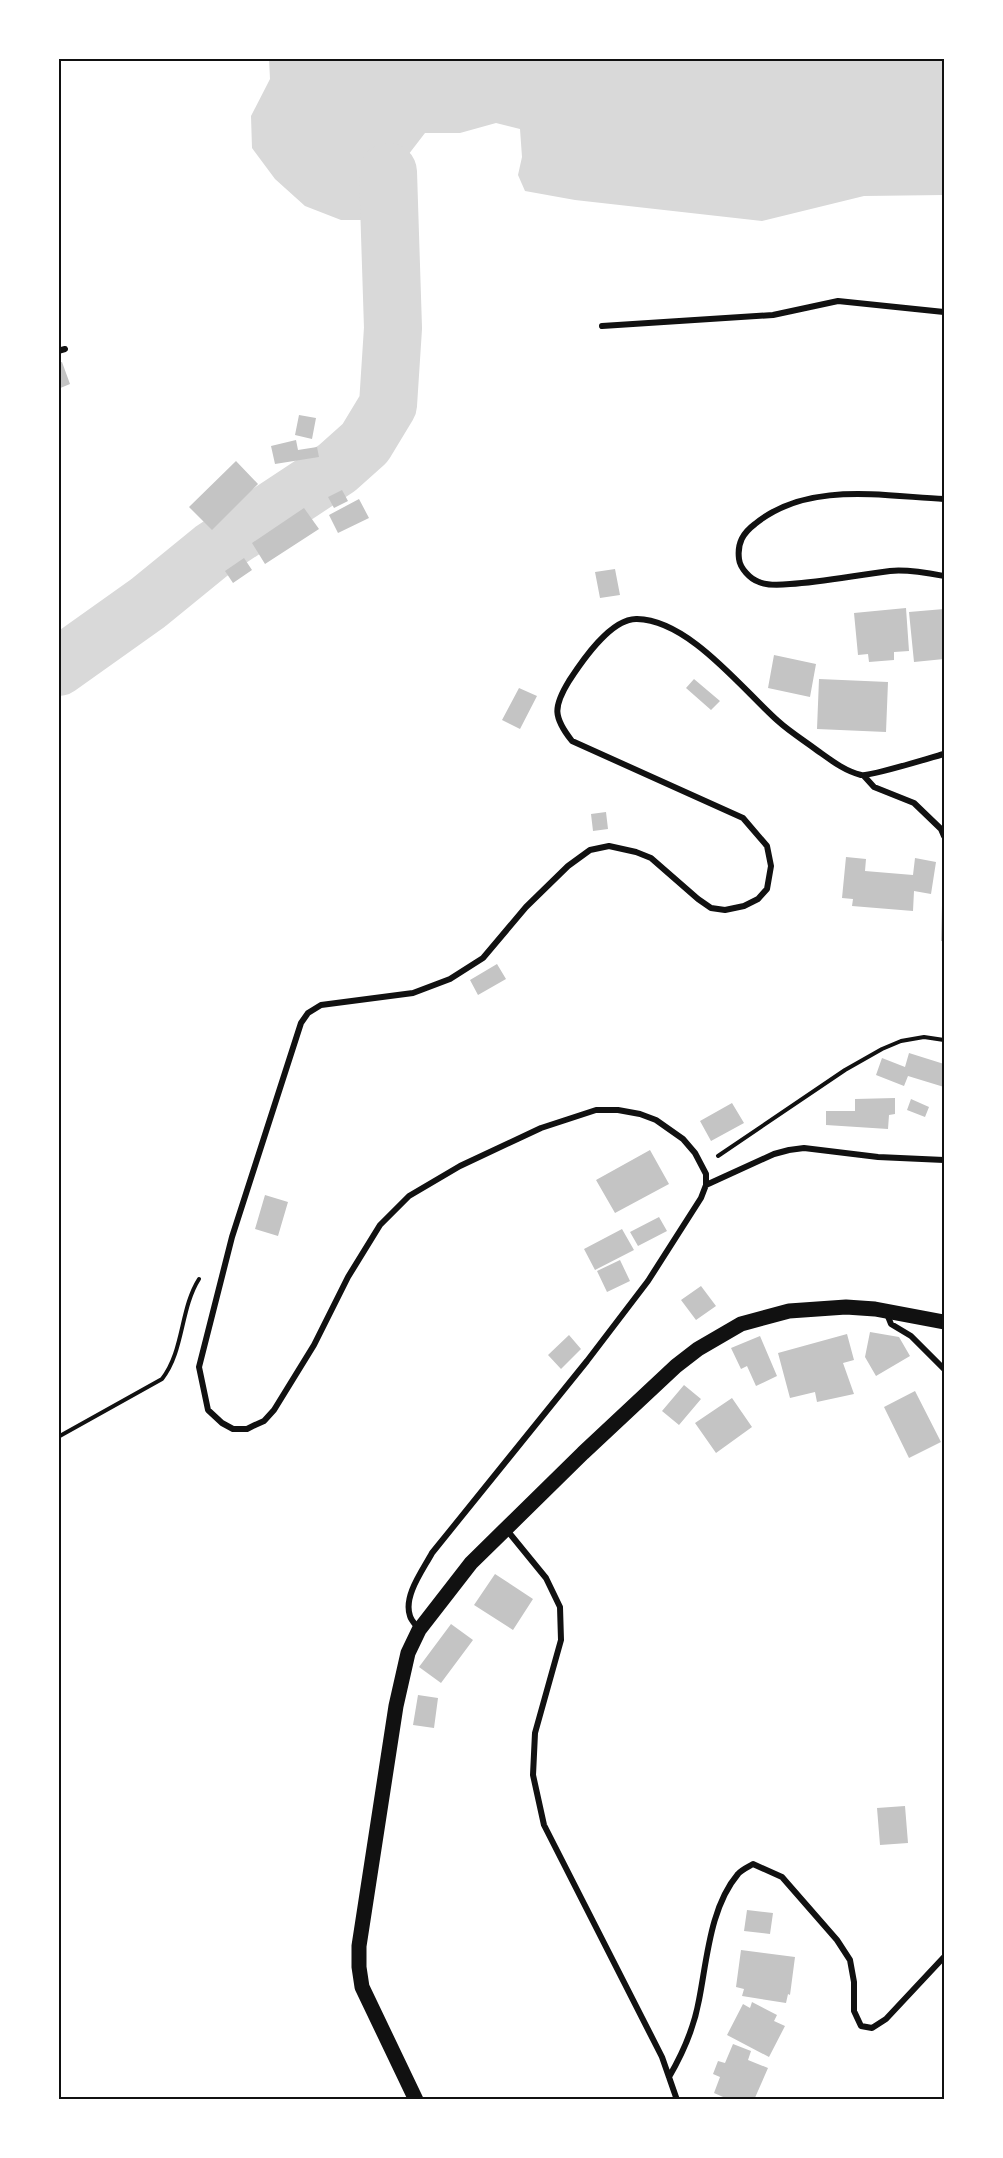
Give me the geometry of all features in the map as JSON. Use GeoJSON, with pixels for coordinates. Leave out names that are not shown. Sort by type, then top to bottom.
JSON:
{"type":"FeatureCollection","features":[{"type":"Feature","properties":{"kind":"main road"},"geometry":{"type":"LineString","coordinates":[[416,2100],[362,1987],[359,1946],[396,1706],[408,1653],[418,1630],[471,1563],[676,1366],[719,1336],[741,1324],[789,1311],[846,1307],[885,1311],[945,1322]]}},
{"type":"Feature","properties":{"kind":"street"},"geometry":{"type":"LineString","coordinates":[[602,326],[773,315],[838,301],[945,312]]}},
{"type":"Feature","properties":{"kind":"street"},"geometry":{"type":"LineString","coordinates":[[945,499],[852,494],[805,498],[762,518],[746,530],[740,540],[738,550],[739,563],[747,574],[758,582],[776,585],[822,582],[893,570],[945,576]]}},
{"type":"Feature","properties":{"kind":"street"},"geometry":{"type":"LineString","coordinates":[[418,1630],[410,1616],[409,1603],[416,1582],[432,1553],[648,1281],[701,1198],[706,1185],[706,1174],[695,1153],[683,1139],[656,1120],[618,1110],[596,1110],[541,1128],[460,1166],[409,1196],[380,1225],[348,1278],[314,1345],[274,1410],[264,1421],[247,1429],[233,1429],[222,1423],[208,1410],[199,1367],[227,1260],[302,1023],[308,1013],[321,1005],[412,993],[450,979],[483,958],[526,907],[568,866],[590,850],[609,846],[651,858],[711,908],[725,910],[744,906],[758,898],[767,889],[771,866],[767,846],[743,818],[572,741],[562,728],[556,707],[562,693],[579,665],[611,629],[623,622],[637,619],[670,628],[687,637],[723,667],[779,722],[839,766],[864,776],[874,787],[914,803],[941,829],[945,836]]}},
{"type":"Feature","properties":{"kind":"street"},"geometry":{"type":"LineString","coordinates":[[864,776],[945,754]]}},
{"type":"Feature","properties":{"kind":"street"},"geometry":{"type":"LineString","coordinates":[[706,1185],[774,1154],[804,1148],[878,1157],[945,1160]]}},
{"type":"Feature","properties":{"kind":"street"},"geometry":{"type":"LineString","coordinates":[[885,1311],[891,1324],[910,1336],[945,1369]]}},
{"type":"Feature","properties":{"kind":"street"},"geometry":{"type":"LineString","coordinates":[[506,1529],[546,1578],[560,1607],[561,1640],[535,1733],[533,1775],[544,1825],[662,2057],[677,2100]]}},
{"type":"Feature","properties":{"kind":"street"},"geometry":{"type":"LineString","coordinates":[[669,2077],[685,2051],[699,2002],[706,1952],[723,1899],[739,1872],[753,1864],[782,1877],[837,1940],[850,1960],[854,1982],[854,2011],[861,2026],[872,2028],[886,2019],[945,1957]]}},
{"type":"Feature","properties":{"kind":"path"},"geometry":{"type":"LineString","coordinates":[[702,1166],[844,1071],[882,1049],[901,1041],[924,1037],[945,1040]]}},
{"type":"Feature","properties":{"kind":"path"},"geometry":{"type":"LineString","coordinates":[[58,1437],[162,1379],[170,1369],[191,1292],[202,1274],[227,1260]]}},
{"type":"Feature","properties":{"kind":"shaded area"},"geometry":{"type":"Polygon","coordinates":[[[269,59],[944,59],[944,195],[864,196],[762,221],[575,200],[525,191],[518,175],[522,157],[520,129],[496,123],[460,133],[425,133],[405,159],[398,220],[341,220],[305,206],[275,179],[252,148],[251,116],[270,79],[269,59]]]}},
{"type":"Feature","properties":{"kind":"building"},"geometry":{"type":"Polygon","coordinates":[[[62,362],[70,384],[58,389],[58,363],[62,362]]]}},
{"type":"Feature","properties":{"kind":"building"},"geometry":{"type":"Polygon","coordinates":[[[299,415],[316,418],[312,439],[295,435],[299,415]]]}},
{"type":"Feature","properties":{"kind":"building"},"geometry":{"type":"Polygon","coordinates":[[[296,440],[298,450],[317,447],[319,457],[275,464],[271,446],[296,440]]]}},
{"type":"Feature","properties":{"kind":"building"},"geometry":{"type":"Polygon","coordinates":[[[236,461],[258,484],[212,530],[189,507],[236,461]]]}},
{"type":"Feature","properties":{"kind":"building"},"geometry":{"type":"Polygon","coordinates":[[[342,490],[348,501],[334,508],[328,497],[342,490]]]}},
{"type":"Feature","properties":{"kind":"building"},"geometry":{"type":"Polygon","coordinates":[[[359,499],[369,518],[338,533],[329,515],[359,499]]]}},
{"type":"Feature","properties":{"kind":"building"},"geometry":{"type":"Polygon","coordinates":[[[304,508],[319,529],[265,564],[252,543],[304,508]]]}},
{"type":"Feature","properties":{"kind":"building"},"geometry":{"type":"Polygon","coordinates":[[[244,558],[252,570],[233,583],[225,571],[244,558]]]}},
{"type":"Feature","properties":{"kind":"building"},"geometry":{"type":"Polygon","coordinates":[[[615,569],[620,595],[600,598],[595,572],[615,569]]]}},
{"type":"Feature","properties":{"kind":"building"},"geometry":{"type":"Polygon","coordinates":[[[906,608],[909,651],[894,652],[894,660],[869,662],[868,654],[858,655],[854,613],[906,608]]]}},
{"type":"Feature","properties":{"kind":"building"},"geometry":{"type":"Polygon","coordinates":[[[944,609],[944,659],[914,662],[909,612],[944,609]]]}},
{"type":"Feature","properties":{"kind":"building"},"geometry":{"type":"Polygon","coordinates":[[[774,655],[816,664],[810,697],[768,688],[774,655]]]}},
{"type":"Feature","properties":{"kind":"building"},"geometry":{"type":"Polygon","coordinates":[[[694,679],[720,701],[711,710],[686,688],[694,679]]]}},
{"type":"Feature","properties":{"kind":"building"},"geometry":{"type":"Polygon","coordinates":[[[819,679],[888,682],[886,732],[817,729],[819,679]]]}},
{"type":"Feature","properties":{"kind":"building"},"geometry":{"type":"Polygon","coordinates":[[[519,688],[537,696],[520,729],[502,720],[519,688]]]}},
{"type":"Feature","properties":{"kind":"building"},"geometry":{"type":"Polygon","coordinates":[[[606,812],[608,829],[593,831],[591,814],[606,812]]]}},
{"type":"Feature","properties":{"kind":"building"},"geometry":{"type":"Polygon","coordinates":[[[846,857],[866,859],[865,871],[913,875],[915,858],[936,862],[931,894],[914,891],[913,911],[852,906],[853,899],[842,898],[846,857]]]}},
{"type":"Feature","properties":{"kind":"building"},"geometry":{"type":"Polygon","coordinates":[[[942,905],[944,905],[944,941],[941,941],[942,905]]]}},
{"type":"Feature","properties":{"kind":"building"},"geometry":{"type":"Polygon","coordinates":[[[497,964],[506,979],[478,995],[470,980],[497,964]]]}},
{"type":"Feature","properties":{"kind":"building"},"geometry":{"type":"Polygon","coordinates":[[[909,1053],[944,1064],[944,1087],[908,1076],[904,1086],[876,1075],[882,1058],[905,1067],[909,1053]]]}},
{"type":"Feature","properties":{"kind":"building"},"geometry":{"type":"Polygon","coordinates":[[[895,1098],[895,1114],[889,1115],[888,1129],[826,1125],[826,1111],[855,1111],[855,1099],[895,1098]]]}},
{"type":"Feature","properties":{"kind":"building"},"geometry":{"type":"Polygon","coordinates":[[[911,1099],[929,1107],[925,1117],[907,1110],[911,1099]]]}},
{"type":"Feature","properties":{"kind":"building"},"geometry":{"type":"Polygon","coordinates":[[[732,1103],[744,1123],[711,1141],[700,1121],[732,1103]]]}},
{"type":"Feature","properties":{"kind":"building"},"geometry":{"type":"Polygon","coordinates":[[[650,1150],[669,1184],[615,1213],[596,1180],[650,1150]]]}},
{"type":"Feature","properties":{"kind":"building"},"geometry":{"type":"Polygon","coordinates":[[[265,1195],[288,1202],[278,1236],[255,1229],[265,1195]]]}},
{"type":"Feature","properties":{"kind":"building"},"geometry":{"type":"Polygon","coordinates":[[[659,1217],[667,1231],[638,1246],[630,1232],[659,1217]]]}},
{"type":"Feature","properties":{"kind":"building"},"geometry":{"type":"Polygon","coordinates":[[[622,1229],[634,1250],[595,1270],[584,1249],[622,1229]]]}},
{"type":"Feature","properties":{"kind":"building"},"geometry":{"type":"Polygon","coordinates":[[[620,1260],[630,1281],[607,1292],[597,1271],[620,1260]]]}},
{"type":"Feature","properties":{"kind":"building"},"geometry":{"type":"Polygon","coordinates":[[[701,1286],[716,1306],[696,1320],[681,1300],[701,1286]]]}},
{"type":"Feature","properties":{"kind":"building"},"geometry":{"type":"Polygon","coordinates":[[[870,1332],[899,1337],[910,1356],[876,1376],[865,1357],[870,1332]]]}},
{"type":"Feature","properties":{"kind":"building"},"geometry":{"type":"Polygon","coordinates":[[[847,1334],[854,1360],[843,1363],[854,1394],[817,1402],[815,1392],[790,1398],[778,1353],[847,1334]]]}},
{"type":"Feature","properties":{"kind":"building"},"geometry":{"type":"Polygon","coordinates":[[[569,1335],[581,1349],[561,1369],[548,1355],[569,1335]]]}},
{"type":"Feature","properties":{"kind":"building"},"geometry":{"type":"Polygon","coordinates":[[[760,1336],[777,1376],[756,1386],[747,1366],[741,1369],[731,1348],[760,1336]]]}},
{"type":"Feature","properties":{"kind":"building"},"geometry":{"type":"Polygon","coordinates":[[[684,1385],[701,1399],[679,1425],[662,1411],[684,1385]]]}},
{"type":"Feature","properties":{"kind":"building"},"geometry":{"type":"Polygon","coordinates":[[[915,1391],[941,1442],[909,1458],[884,1407],[915,1391]]]}},
{"type":"Feature","properties":{"kind":"building"},"geometry":{"type":"Polygon","coordinates":[[[732,1398],[752,1427],[716,1453],[695,1423],[732,1398]]]}},
{"type":"Feature","properties":{"kind":"building"},"geometry":{"type":"Polygon","coordinates":[[[495,1574],[533,1599],[513,1630],[474,1605],[495,1574]]]}},
{"type":"Feature","properties":{"kind":"building"},"geometry":{"type":"Polygon","coordinates":[[[451,1624],[473,1640],[441,1683],[419,1667],[451,1624]]]}},
{"type":"Feature","properties":{"kind":"building"},"geometry":{"type":"Polygon","coordinates":[[[418,1695],[438,1698],[434,1728],[413,1725],[418,1695]]]}},
{"type":"Feature","properties":{"kind":"building"},"geometry":{"type":"Polygon","coordinates":[[[905,1806],[908,1843],[880,1845],[877,1808],[905,1806]]]}},
{"type":"Feature","properties":{"kind":"building"},"geometry":{"type":"Polygon","coordinates":[[[747,1910],[773,1913],[770,1934],[744,1931],[747,1910]]]}},
{"type":"Feature","properties":{"kind":"building"},"geometry":{"type":"Polygon","coordinates":[[[741,1950],[795,1957],[790,1995],[788,1994],[786,2003],[742,1996],[744,1989],[736,1987],[741,1950]]]}},
{"type":"Feature","properties":{"kind":"building"},"geometry":{"type":"Polygon","coordinates":[[[752,2002],[777,2015],[774,2021],[785,2026],[769,2057],[727,2035],[743,2004],[750,2008],[752,2002]]]}},
{"type":"Feature","properties":{"kind":"building"},"geometry":{"type":"Polygon","coordinates":[[[733,2044],[751,2051],[748,2060],[768,2068],[754,2100],[730,2100],[714,2093],[720,2077],[713,2074],[718,2061],[725,2063],[733,2044]]]}},
{"type":"Feature","properties":{"kind":"waterway"},"geometry":{"type":"LineString","coordinates":[[58,667],[148,603],[213,550],[337,468],[365,443],[388,405],[393,328],[388,172]]}}]}
